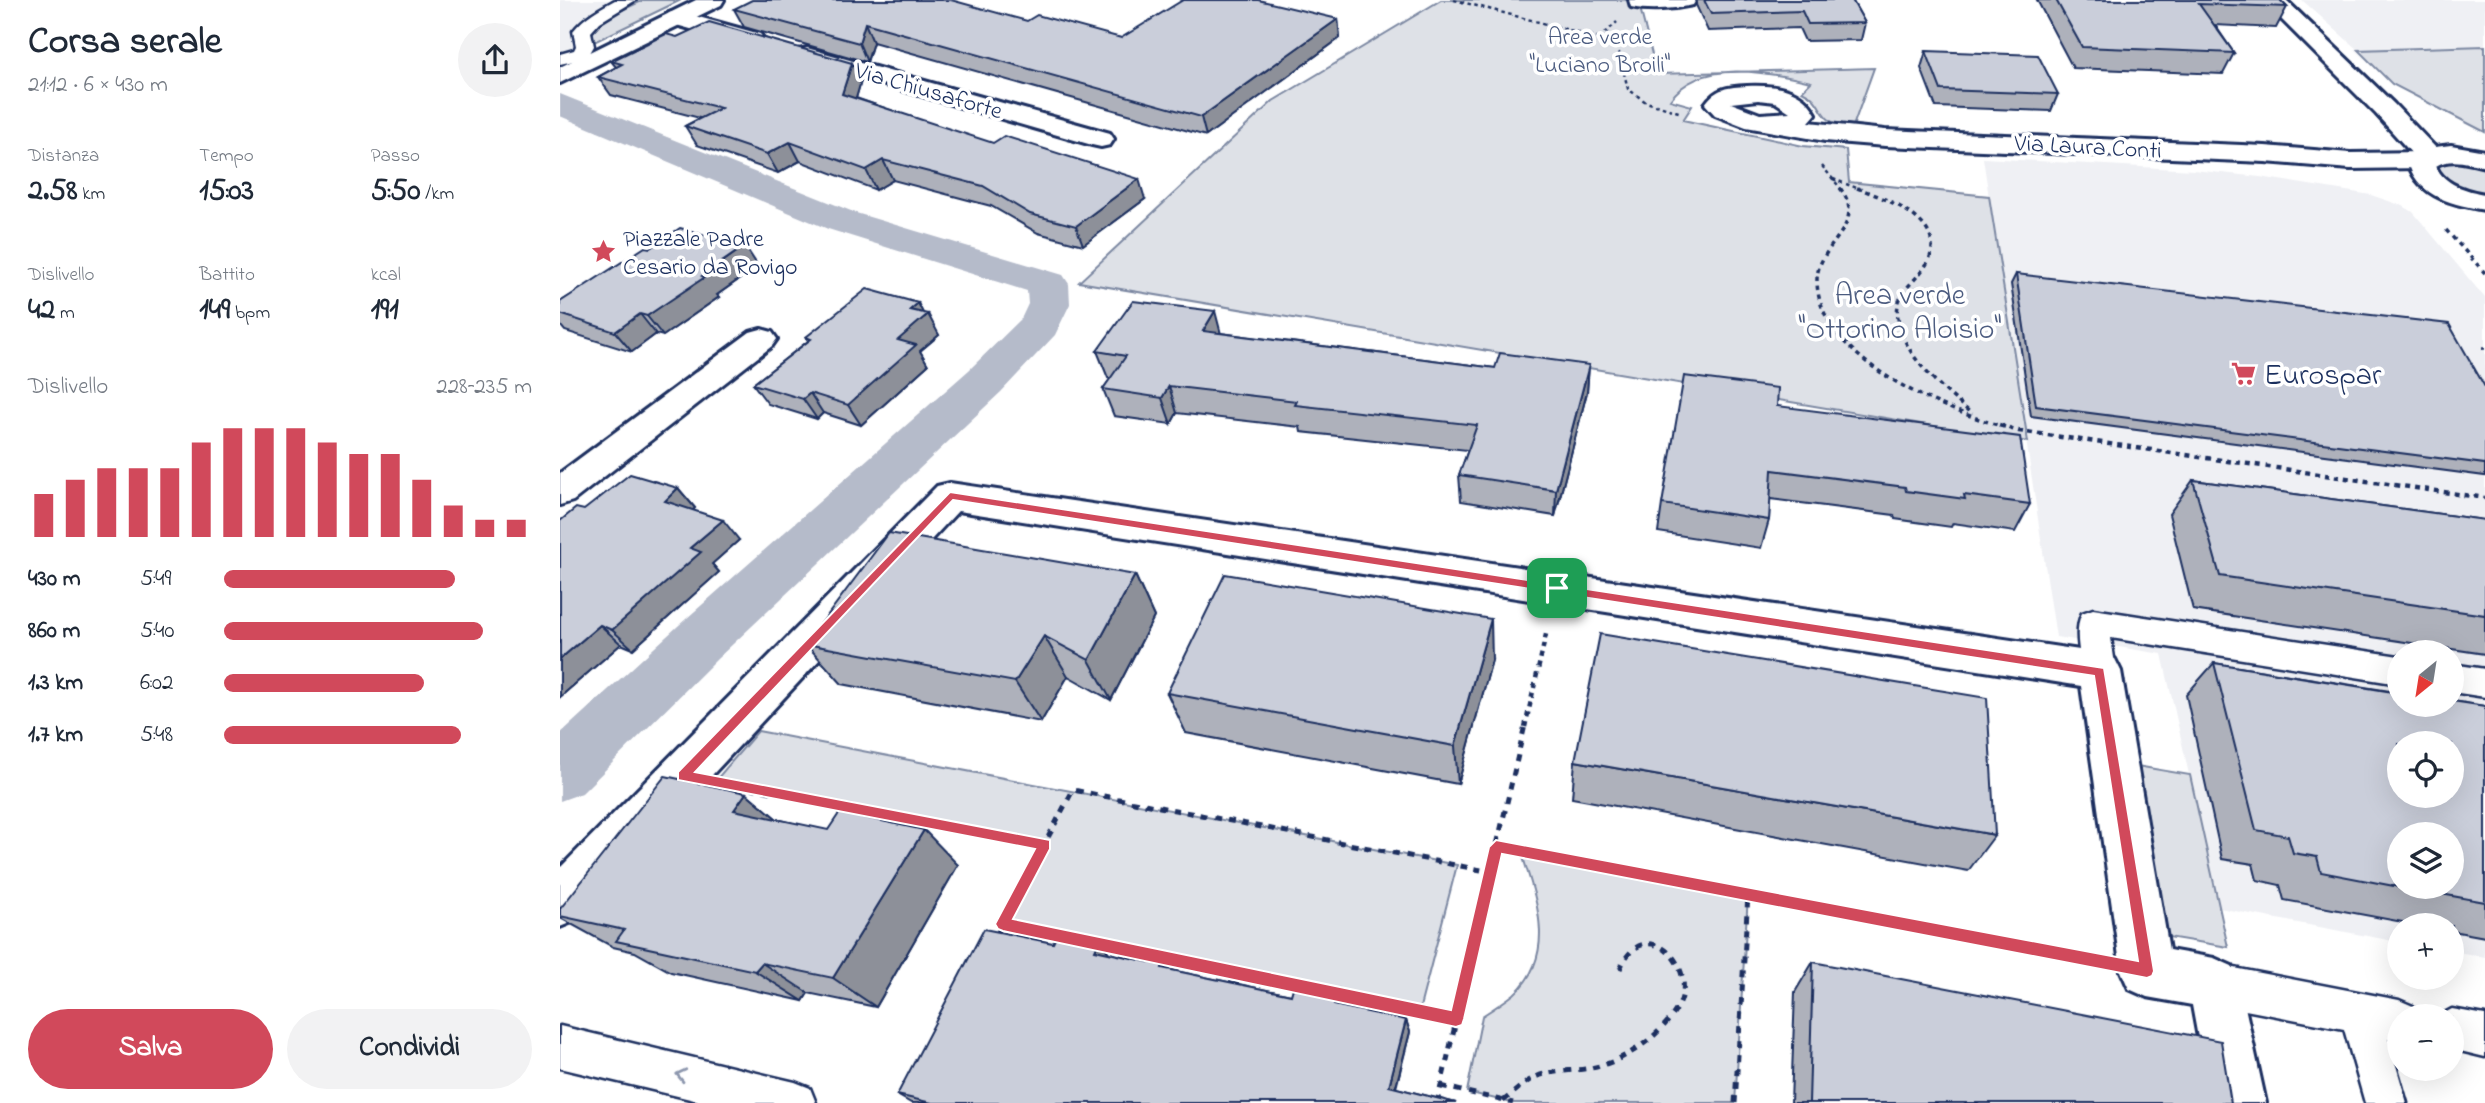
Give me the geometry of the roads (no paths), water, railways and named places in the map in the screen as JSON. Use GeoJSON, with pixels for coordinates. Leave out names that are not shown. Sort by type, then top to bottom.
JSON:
{"type":"FeatureCollection","features":[{"type":"Feature","properties":{"kind":"street"},"geometry":{"type":"LineString","coordinates":[[560,76],[588,56],[713,0]]}},
{"type":"Feature","properties":{"kind":"street"},"geometry":{"type":"LineString","coordinates":[[1639,2],[1685,0]]}},
{"type":"Feature","properties":{"kind":"street"},"geometry":{"type":"LineString","coordinates":[[2273,0],[2385,109],[2432,171],[2485,224]]}},
{"type":"Feature","properties":{"kind":"street","name":"Via Chiusaforte"},"geometry":{"type":"LineString","coordinates":[[677,18],[1101,139]]}},
{"type":"Feature","properties":{"kind":"street"},"geometry":{"type":"LineString","coordinates":[[2385,109],[2484,159]]}},
{"type":"Feature","properties":{"kind":"street","name":"Via Laura Conti"},"geometry":{"type":"LineString","coordinates":[[1794,119],[1825,133],[1885,138],[2238,153],[2350,161],[2432,171]]}},
{"type":"Feature","properties":{"kind":"street"},"geometry":{"type":"LineString","coordinates":[[2432,171],[2446,153],[2484,159]]}},
{"type":"Feature","properties":{"kind":"street"},"geometry":{"type":"LineString","coordinates":[[2432,171],[2485,202]]}},
{"type":"Feature","properties":{"kind":"street"},"geometry":{"type":"LineString","coordinates":[[560,492],[761,339]]}},
{"type":"Feature","properties":{"kind":"street"},"geometry":{"type":"LineString","coordinates":[[560,904],[950,496],[2100,671],[2147,971],[2214,984],[2238,1103]]}},
{"type":"Feature","properties":{"kind":"lane"},"geometry":{"type":"LineString","coordinates":[[588,56],[582,31],[594,18],[628,0]]}},
{"type":"Feature","properties":{"kind":"lane"},"geometry":{"type":"LineString","coordinates":[[560,47],[588,56]]}},
{"type":"Feature","properties":{"kind":"lane"},"geometry":{"type":"LineString","coordinates":[[560,59],[588,56]]}},
{"type":"Feature","properties":{"kind":"lane"},"geometry":{"type":"LineString","coordinates":[[2100,671],[2092,622],[2387,668]]}},
{"type":"Feature","properties":{"kind":"lane"},"geometry":{"type":"LineString","coordinates":[[2464,680],[2485,683]]}},
{"type":"Feature","properties":{"kind":"lane"},"geometry":{"type":"LineString","coordinates":[[2214,984],[2380,1016],[2386,1103]]}},
{"type":"Feature","properties":{"kind":"lane"},"geometry":{"type":"LineString","coordinates":[[2464,1032],[2485,1036]]}},
{"type":"Feature","properties":{"kind":"lane"},"geometry":{"type":"LineString","coordinates":[[560,1047],[794,1103]]}},
{"type":"Feature","properties":{"kind":"waterway"},"geometry":{"type":"LineString","coordinates":[[560,104],[842,221],[1048,284],[1049,304],[1040,325],[985,381],[698,642],[560,773]]}},
{"type":"Feature","properties":{"kind":"place","name":"Piazzale Padre Cesario da Rovigo"},"geometry":{"type":"Point","coordinates":[603,252]}},
{"type":"Feature","properties":{"kind":"place","name":"Eurospar"},"geometry":{"type":"Point","coordinates":[2244,374]}},
{"type":"Feature","properties":{"kind":"park label","name":"Area verde \"Luciano Broili\""},"geometry":{"type":"Point","coordinates":[1600,50]}},
{"type":"Feature","properties":{"kind":"park label","name":"Area verde \"Ottorino Aloisio\""},"geometry":{"type":"Point","coordinates":[1900,311]}}]}
